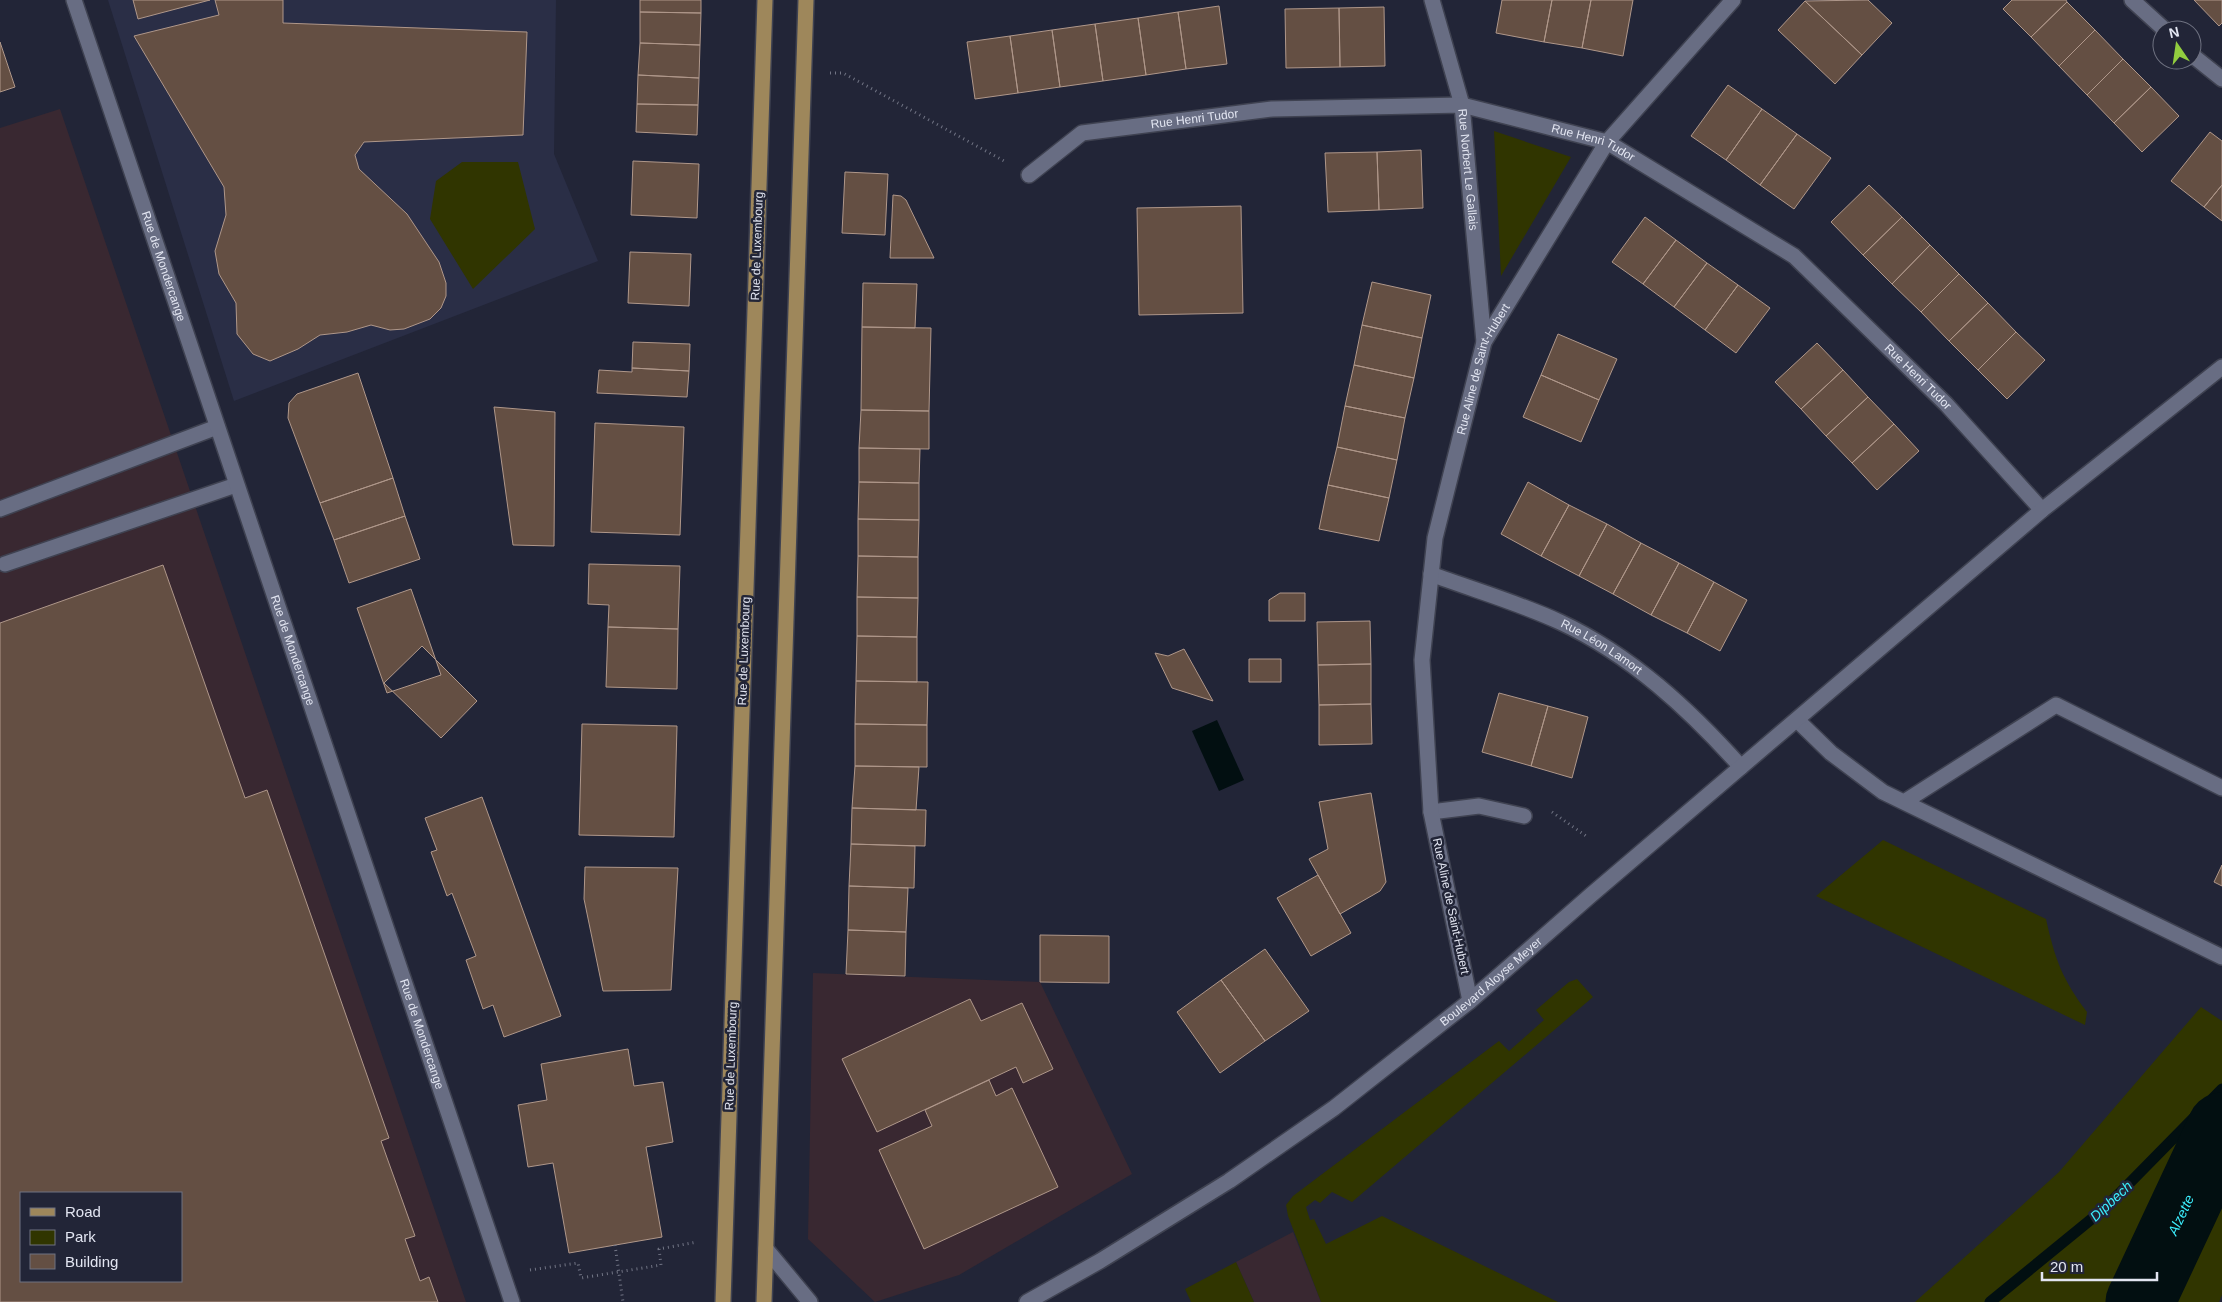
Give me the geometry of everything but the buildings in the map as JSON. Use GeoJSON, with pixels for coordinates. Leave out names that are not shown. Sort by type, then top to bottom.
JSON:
{"type":"FeatureCollection","features":[{"type":"Feature","properties":{"kind":"main road","name":"Rue de Luxembourg"},"geometry":{"type":"LineString","coordinates":[[723,1302],[764,0]]}},
{"type":"Feature","properties":{"kind":"main road"},"geometry":{"type":"LineString","coordinates":[[764,1302],[806,0]]}},
{"type":"Feature","properties":{"kind":"street","name":"Rue de Mondercange"},"geometry":{"type":"LineString","coordinates":[[74,0],[512,1302]]}},
{"type":"Feature","properties":{"kind":"street","name":"Rue Norbert Le Gallais"},"geometry":{"type":"LineString","coordinates":[[1432,0],[1462,105],[1484,342]]}},
{"type":"Feature","properties":{"kind":"street","name":"Rue Aline de Saint-Hubert"},"geometry":{"type":"LineString","coordinates":[[1470,1001],[1431,812],[1422,660],[1435,538],[1484,342],[1607,142],[1733,0]]}},
{"type":"Feature","properties":{"kind":"street"},"geometry":{"type":"LineString","coordinates":[[2132,0],[2154,20]]}},
{"type":"Feature","properties":{"kind":"street"},"geometry":{"type":"LineString","coordinates":[[2202,62],[2222,79]]}},
{"type":"Feature","properties":{"kind":"street","name":"Rue Henri Tudor"},"geometry":{"type":"LineString","coordinates":[[1029,175],[1082,133],[1272,109],[1462,105],[1607,142],[1794,256],[1946,404],[2042,510]]}},
{"type":"Feature","properties":{"kind":"street","name":"Boulevard Aloyse Meyer"},"geometry":{"type":"LineString","coordinates":[[1027,1302],[1100,1261],[1229,1181],[1334,1108],[1470,1001],[2042,510],[2222,367]]}},
{"type":"Feature","properties":{"kind":"street"},"geometry":{"type":"LineString","coordinates":[[0,509],[217,427]]}},
{"type":"Feature","properties":{"kind":"street"},"geometry":{"type":"LineString","coordinates":[[5,564],[236,485]]}},
{"type":"Feature","properties":{"kind":"street","name":"Rue Léon Lamort"},"geometry":{"type":"LineString","coordinates":[[1431,574],[1561,622],[1631,663],[1706,728],[1741,767]]}},
{"type":"Feature","properties":{"kind":"street"},"geometry":{"type":"LineString","coordinates":[[1904,802],[2056,705],[2222,788]]}},
{"type":"Feature","properties":{"kind":"street"},"geometry":{"type":"LineString","coordinates":[[1797,720],[1831,754],[1883,792],[2222,957]]}},
{"type":"Feature","properties":{"kind":"street"},"geometry":{"type":"LineString","coordinates":[[1431,812],[1479,806],[1524,816]]}},
{"type":"Feature","properties":{"kind":"street"},"geometry":{"type":"LineString","coordinates":[[766,1249],[810,1302]]}},
{"type":"Feature","properties":{"kind":"path"},"geometry":{"type":"LineString","coordinates":[[804,71],[843,73],[1029,175]]}},
{"type":"Feature","properties":{"kind":"path"},"geometry":{"type":"LineString","coordinates":[[1524,816],[1552,812],[1586,836]]}},
{"type":"Feature","properties":{"kind":"path"},"geometry":{"type":"LineString","coordinates":[[502,1275],[578,1263],[581,1278],[661,1265],[659,1248],[725,1236]]}},
{"type":"Feature","properties":{"kind":"path"},"geometry":{"type":"LineString","coordinates":[[615,1246],[623,1302]]}},
{"type":"Feature","properties":{"kind":"shaded area"},"geometry":{"type":"Polygon","coordinates":[[[108,0],[556,0],[554,154],[598,261],[234,401],[108,0]]]}},
{"type":"Feature","properties":{"kind":"shaded area"},"geometry":{"type":"Polygon","coordinates":[[[60,109],[466,1302],[0,1302],[0,128],[60,109]]]}},
{"type":"Feature","properties":{"kind":"shaded area"},"geometry":{"type":"Polygon","coordinates":[[[1217,720],[1244,780],[1219,791],[1192,731],[1217,720]]]}},
{"type":"Feature","properties":{"kind":"shaded area"},"geometry":{"type":"Polygon","coordinates":[[[813,973],[1040,982],[1132,1174],[959,1275],[875,1302],[808,1239],[813,973]]]}},
{"type":"Feature","properties":{"kind":"shaded area"},"geometry":{"type":"Polygon","coordinates":[[[1293,1232],[1321,1302],[1254,1302],[1236,1262],[1293,1232]]]}},
{"type":"Feature","properties":{"kind":"green space"},"geometry":{"type":"Polygon","coordinates":[[[1494,131],[1571,157],[1501,276],[1494,131]]]}},
{"type":"Feature","properties":{"kind":"green space"},"geometry":{"type":"Polygon","coordinates":[[[462,162],[518,162],[535,229],[473,289],[430,219],[436,181],[462,162]]]}},
{"type":"Feature","properties":{"kind":"green space"},"geometry":{"type":"Polygon","coordinates":[[[1883,840],[2046,919],[2060,968],[2071,989],[2087,1012],[2085,1025],[1816,896],[1883,840]]]}},
{"type":"Feature","properties":{"kind":"green space"},"geometry":{"type":"Polygon","coordinates":[[[1577,979],[1593,997],[1352,1202],[1332,1192],[1320,1203],[1315,1200],[1306,1207],[1310,1220],[1314,1219],[1326,1244],[1382,1216],[1558,1302],[1321,1302],[1288,1216],[1286,1205],[1293,1196],[1499,1041],[1509,1051],[1544,1020],[1536,1010],[1569,982],[1577,979]]]}},
{"type":"Feature","properties":{"kind":"green space"},"geometry":{"type":"Polygon","coordinates":[[[2201,1007],[2222,1021],[2222,1295],[2219,1302],[1915,1302],[2059,1172],[2201,1007]]]}},
{"type":"Feature","properties":{"kind":"green space"},"geometry":{"type":"Polygon","coordinates":[[[1236,1262],[1254,1302],[1191,1302],[1185,1289],[1236,1262]]]}},
{"type":"Feature","properties":{"kind":"waterway","name":"Dipbech"},"geometry":{"type":"LineString","coordinates":[[1990,1302],[2105,1208],[2222,1089]]}},
{"type":"Feature","properties":{"kind":"waterway","name":"Alzette"},"geometry":{"type":"LineString","coordinates":[[2140,1302],[2222,1127]]}}]}
